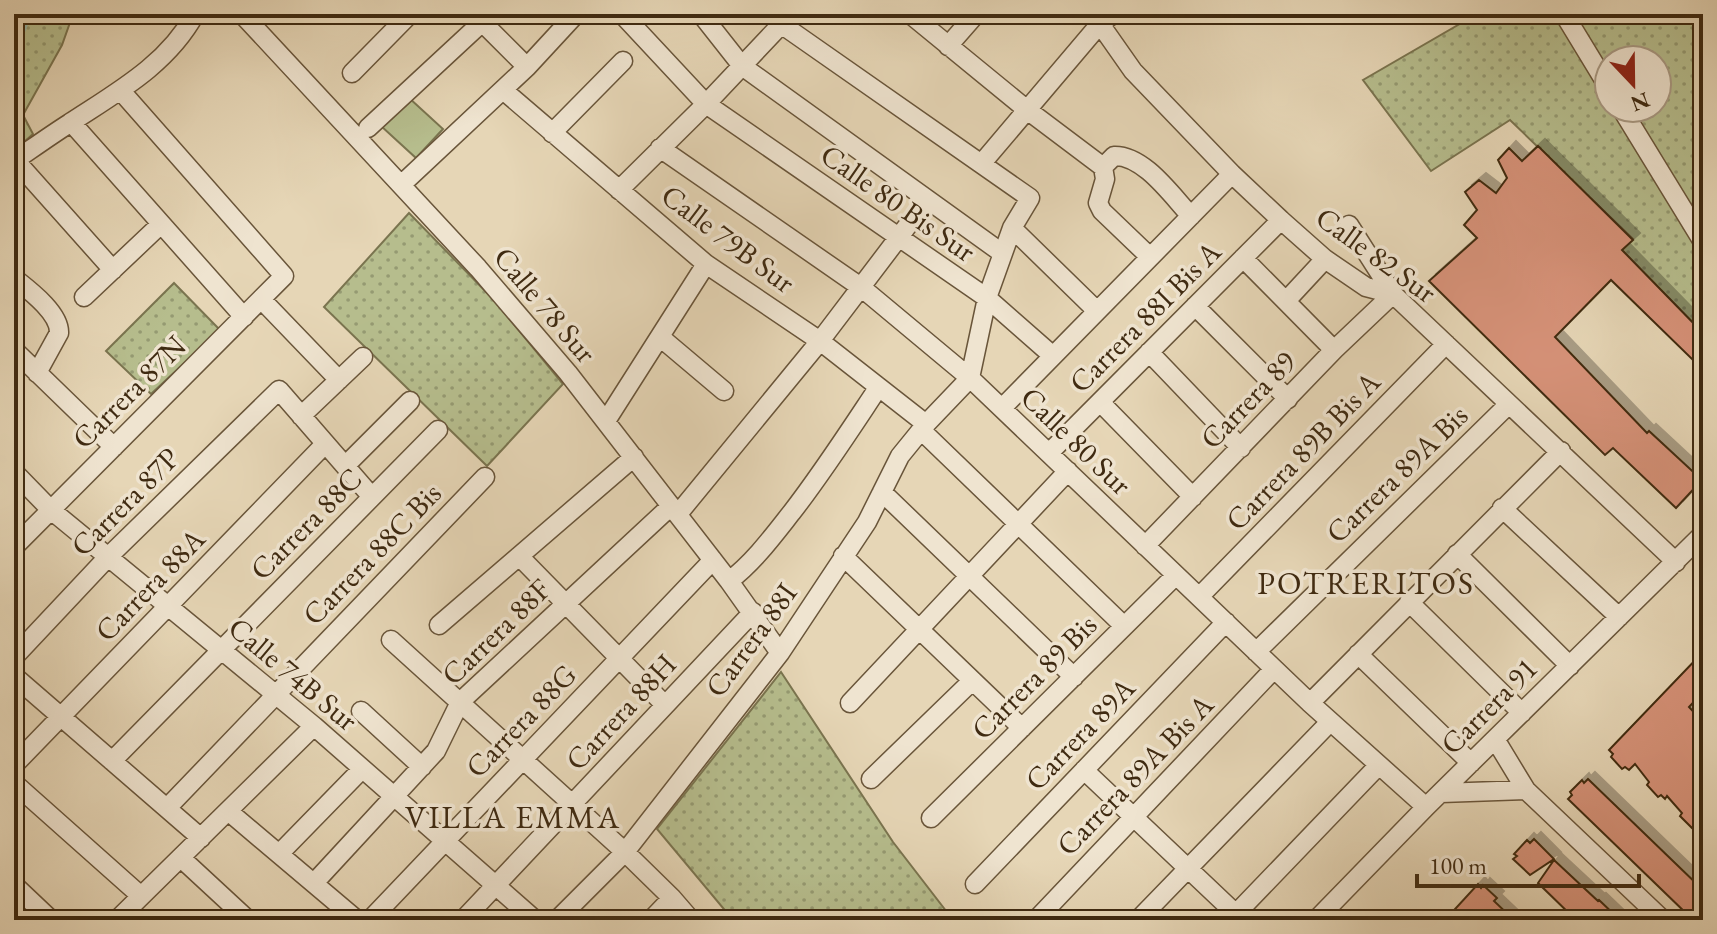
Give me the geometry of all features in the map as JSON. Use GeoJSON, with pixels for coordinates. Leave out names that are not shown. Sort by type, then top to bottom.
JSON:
{"type":"FeatureCollection","features":[{"type":"Feature","properties":{"kind":"street"},"geometry":{"type":"LineString","coordinates":[[113,270],[15,161],[121,91],[159,60],[195,14]]}},
{"type":"Feature","properties":{"kind":"street","name":"Calle 78 Sur"},"geometry":{"type":"LineString","coordinates":[[242,14],[478,268],[606,421],[753,612],[780,653]]}},
{"type":"Feature","properties":{"kind":"street"},"geometry":{"type":"LineString","coordinates":[[352,73],[410,14]]}},
{"type":"Feature","properties":{"kind":"street"},"geometry":{"type":"LineString","coordinates":[[401,185],[527,67],[576,14]]}},
{"type":"Feature","properties":{"kind":"street","name":"Calle 80 Bis Sur"},"geometry":{"type":"LineString","coordinates":[[622,14],[706,104],[987,298],[1053,356]]}},
{"type":"Feature","properties":{"kind":"street"},"geometry":{"type":"LineString","coordinates":[[701,14],[742,66],[1002,253]]}},
{"type":"Feature","properties":{"kind":"street"},"geometry":{"type":"LineString","coordinates":[[910,14],[1104,173]]}},
{"type":"Feature","properties":{"kind":"street"},"geometry":{"type":"LineString","coordinates":[[948,46],[976,14]]}},
{"type":"Feature","properties":{"kind":"street"},"geometry":{"type":"LineString","coordinates":[[1564,14],[1593,62]]}},
{"type":"Feature","properties":{"kind":"street"},"geometry":{"type":"LineString","coordinates":[[368,128],[482,17],[527,67]]}},
{"type":"Feature","properties":{"kind":"street"},"geometry":{"type":"LineString","coordinates":[[619,190],[742,66],[781,17],[1030,198],[1012,228],[1002,253],[987,298],[970,378]]}},
{"type":"Feature","properties":{"kind":"street"},"geometry":{"type":"LineString","coordinates":[[982,163],[1101,18]]}},
{"type":"Feature","properties":{"kind":"street","name":"Calle 82 Sur"},"geometry":{"type":"LineString","coordinates":[[1101,18],[1133,71],[1232,174],[1325,259],[1366,287],[1393,294],[1676,562]]}},
{"type":"Feature","properties":{"kind":"street"},"geometry":{"type":"LineString","coordinates":[[552,133],[623,61]]}},
{"type":"Feature","properties":{"kind":"street","name":"Calle 79B Sur"},"geometry":{"type":"LineString","coordinates":[[503,90],[706,264],[820,341],[924,427],[1018,524],[1124,626]]}},
{"type":"Feature","properties":{"kind":"street","name":"Carrera 87N"},"geometry":{"type":"LineString","coordinates":[[14,547],[284,276],[121,91]]}},
{"type":"Feature","properties":{"kind":"street"},"geometry":{"type":"LineString","coordinates":[[71,122],[244,317]]}},
{"type":"Feature","properties":{"kind":"street"},"geometry":{"type":"LineString","coordinates":[[1631,124],[1703,242]]}},
{"type":"Feature","properties":{"kind":"street","name":"Calle 80 Sur"},"geometry":{"type":"LineString","coordinates":[[660,148],[862,288],[970,378],[1330,722],[1426,807]]}},
{"type":"Feature","properties":{"kind":"street"},"geometry":{"type":"LineString","coordinates":[[1150,257],[1102,211],[1098,203],[1109,160],[1122,156],[1134,160],[1191,216]]}},
{"type":"Feature","properties":{"kind":"street"},"geometry":{"type":"LineString","coordinates":[[1002,408],[1232,174]]}},
{"type":"Feature","properties":{"kind":"street","name":"Carrera 88F"},"geometry":{"type":"LineString","coordinates":[[314,883],[436,751],[460,702],[566,603],[675,510],[820,341],[927,200]]}},
{"type":"Feature","properties":{"kind":"street","name":"Carrera 88I Bis A"},"geometry":{"type":"LineString","coordinates":[[1049,453],[1281,220]]}},
{"type":"Feature","properties":{"kind":"street"},"geometry":{"type":"LineString","coordinates":[[84,297],[161,224]]}},
{"type":"Feature","properties":{"kind":"street"},"geometry":{"type":"LineString","coordinates":[[1349,225],[1393,294]]}},
{"type":"Feature","properties":{"kind":"street"},"geometry":{"type":"LineString","coordinates":[[1012,228],[1097,311]]}},
{"type":"Feature","properties":{"kind":"street"},"geometry":{"type":"LineString","coordinates":[[1243,258],[1334,350]]}},
{"type":"Feature","properties":{"kind":"street"},"geometry":{"type":"LineString","coordinates":[[1286,301],[1325,259]]}},
{"type":"Feature","properties":{"kind":"street"},"geometry":{"type":"LineString","coordinates":[[606,421],[706,264]]}},
{"type":"Feature","properties":{"kind":"street"},"geometry":{"type":"LineString","coordinates":[[14,278],[44,305],[60,327],[37,373]]}},
{"type":"Feature","properties":{"kind":"street","name":"Carrera 89"},"geometry":{"type":"LineString","coordinates":[[1145,546],[1334,350],[1393,294]]}},
{"type":"Feature","properties":{"kind":"street"},"geometry":{"type":"LineString","coordinates":[[261,299],[339,380]]}},
{"type":"Feature","properties":{"kind":"street"},"geometry":{"type":"LineString","coordinates":[[1195,306],[1288,399]]}},
{"type":"Feature","properties":{"kind":"street"},"geometry":{"type":"LineString","coordinates":[[660,337],[724,391]]}},
{"type":"Feature","properties":{"kind":"street","name":"Carrera 89B Bis A"},"geometry":{"type":"LineString","coordinates":[[1199,597],[1446,344]]}},
{"type":"Feature","properties":{"kind":"street"},"geometry":{"type":"LineString","coordinates":[[14,350],[114,447]]}},
{"type":"Feature","properties":{"kind":"street"},"geometry":{"type":"LineString","coordinates":[[1149,352],[1241,448]]}},
{"type":"Feature","properties":{"kind":"street"},"geometry":{"type":"LineString","coordinates":[[363,357],[301,416],[372,497]]}},
{"type":"Feature","properties":{"kind":"street","name":"Carrera 88I"},"geometry":{"type":"LineString","coordinates":[[557,920],[625,852],[780,653],[867,522],[900,456],[970,378]]}},
{"type":"Feature","properties":{"kind":"street"},"geometry":{"type":"LineString","coordinates":[[729,581],[770,540],[817,479],[878,388]]}},
{"type":"Feature","properties":{"kind":"street","name":"Carrera 87P"},"geometry":{"type":"LineString","coordinates":[[14,657],[108,557],[279,390],[301,416]]}},
{"type":"Feature","properties":{"kind":"street"},"geometry":{"type":"LineString","coordinates":[[345,466],[410,401]]}},
{"type":"Feature","properties":{"kind":"street"},"geometry":{"type":"LineString","coordinates":[[1100,402],[1193,497]]}},
{"type":"Feature","properties":{"kind":"street","name":"Carrera 89A Bis"},"geometry":{"type":"LineString","coordinates":[[1256,652],[1509,404]]}},
{"type":"Feature","properties":{"kind":"street","name":"Carrera 88C"},"geometry":{"type":"LineString","coordinates":[[112,761],[438,430]]}},
{"type":"Feature","properties":{"kind":"street","name":"Carrera 88A"},"geometry":{"type":"LineString","coordinates":[[14,765],[325,444]]}},
{"type":"Feature","properties":{"kind":"street"},"geometry":{"type":"LineString","coordinates":[[1310,703],[1561,451]]}},
{"type":"Feature","properties":{"kind":"street"},"geometry":{"type":"LineString","coordinates":[[439,625],[634,457]]}},
{"type":"Feature","properties":{"kind":"street"},"geometry":{"type":"LineString","coordinates":[[850,703],[1068,471]]}},
{"type":"Feature","properties":{"kind":"street","name":"Calle 74B Sur"},"geometry":{"type":"LineString","coordinates":[[14,472],[51,510],[314,726],[535,920]]}},
{"type":"Feature","properties":{"kind":"street","name":"Carrera 88C Bis"},"geometry":{"type":"LineString","coordinates":[[167,808],[485,477]]}},
{"type":"Feature","properties":{"kind":"street"},"geometry":{"type":"LineString","coordinates":[[882,492],[1074,677]]}},
{"type":"Feature","properties":{"kind":"street"},"geometry":{"type":"LineString","coordinates":[[1502,508],[1619,617]]}},
{"type":"Feature","properties":{"kind":"street","name":"Carrera 91"},"geometry":{"type":"LineString","coordinates":[[1316,920],[1703,534]]}},
{"type":"Feature","properties":{"kind":"street"},"geometry":{"type":"LineString","coordinates":[[1457,554],[1570,666]]}},
{"type":"Feature","properties":{"kind":"street"},"geometry":{"type":"LineString","coordinates":[[519,556],[665,705]]}},
{"type":"Feature","properties":{"kind":"street"},"geometry":{"type":"LineString","coordinates":[[843,556],[1022,728]]}},
{"type":"Feature","properties":{"kind":"street","name":"Carrera 88G"},"geometry":{"type":"LineString","coordinates":[[370,920],[713,560]]}},
{"type":"Feature","properties":{"kind":"street","name":"Carrera 89 Bis"},"geometry":{"type":"LineString","coordinates":[[931,818],[1176,575]]}},
{"type":"Feature","properties":{"kind":"street"},"geometry":{"type":"LineString","coordinates":[[1409,602],[1522,713]]}},
{"type":"Feature","properties":{"kind":"street","name":"Carrera 88H"},"geometry":{"type":"LineString","coordinates":[[463,920],[753,612]]}},
{"type":"Feature","properties":{"kind":"street","name":"Carrera 89A"},"geometry":{"type":"LineString","coordinates":[[975,884],[1226,622]]}},
{"type":"Feature","properties":{"kind":"street"},"geometry":{"type":"LineString","coordinates":[[391,640],[625,852],[691,920]]}},
{"type":"Feature","properties":{"kind":"street"},"geometry":{"type":"LineString","coordinates":[[1358,654],[1471,763]]}},
{"type":"Feature","properties":{"kind":"street","name":"Carrera 89A Bis A"},"geometry":{"type":"LineString","coordinates":[[1036,920],[1274,669]]}},
{"type":"Feature","properties":{"kind":"street"},"geometry":{"type":"LineString","coordinates":[[14,676],[201,838]]}},
{"type":"Feature","properties":{"kind":"street"},"geometry":{"type":"LineString","coordinates":[[871,779],[972,681]]}},
{"type":"Feature","properties":{"kind":"street"},"geometry":{"type":"LineString","coordinates":[[361,711],[422,767]]}},
{"type":"Feature","properties":{"kind":"street"},"geometry":{"type":"LineString","coordinates":[[1138,920],[1330,722]]}},
{"type":"Feature","properties":{"kind":"street"},"geometry":{"type":"LineString","coordinates":[[14,783],[133,911],[181,858],[314,726]]}},
{"type":"Feature","properties":{"kind":"street"},"geometry":{"type":"LineString","coordinates":[[1495,739],[1526,790],[1663,920]]}},
{"type":"Feature","properties":{"kind":"street"},"geometry":{"type":"LineString","coordinates":[[1084,770],[1233,917],[1379,765]]}},
{"type":"Feature","properties":{"kind":"street"},"geometry":{"type":"LineString","coordinates":[[279,854],[362,769]]}},
{"type":"Feature","properties":{"kind":"street"},"geometry":{"type":"LineString","coordinates":[[1441,793],[1526,790]]}},
{"type":"Feature","properties":{"kind":"street"},"geometry":{"type":"LineString","coordinates":[[228,811],[357,920]]}},
{"type":"Feature","properties":{"kind":"street"},"geometry":{"type":"LineString","coordinates":[[181,858],[248,920]]}},
{"type":"Feature","properties":{"kind":"street"},"geometry":{"type":"LineString","coordinates":[[14,885],[51,920]]}},
{"type":"Feature","properties":{"kind":"street"},"geometry":{"type":"LineString","coordinates":[[651,920],[672,898]]}},
{"type":"Feature","properties":{"kind":"green space"},"geometry":{"type":"Polygon","coordinates":[[[14,14],[73,14],[62,45],[23,115],[33,134],[14,151],[14,14]]]}},
{"type":"Feature","properties":{"kind":"green space"},"geometry":{"type":"Polygon","coordinates":[[[1477,14],[1703,14],[1703,333],[1622,250],[1633,239],[1510,120],[1431,171],[1363,80],[1477,14]]]}},
{"type":"Feature","properties":{"kind":"green space"},"geometry":{"type":"Polygon","coordinates":[[[408,97],[443,129],[416,158],[381,126],[408,97]]]}},
{"type":"Feature","properties":{"kind":"green space"},"geometry":{"type":"Polygon","coordinates":[[[409,213],[493,299],[563,384],[487,466],[324,307],[409,213]]]}},
{"type":"Feature","properties":{"kind":"green space"},"geometry":{"type":"Polygon","coordinates":[[[174,283],[220,330],[151,394],[106,351],[174,283]]]}},
{"type":"Feature","properties":{"kind":"green space"},"geometry":{"type":"Polygon","coordinates":[[[781,672],[893,842],[953,920],[733,920],[657,829],[781,672]]]}},
{"type":"Feature","properties":{"kind":"building"},"geometry":{"type":"Polygon","coordinates":[[[1538,146],[1633,240],[1622,250],[1703,333],[1703,353],[1694,361],[1611,280],[1555,337],[1647,433],[1649,431],[1702,480],[1676,508],[1613,448],[1605,455],[1429,281],[1477,238],[1464,225],[1477,210],[1465,192],[1479,180],[1496,193],[1507,178],[1498,160],[1509,148],[1522,161],[1538,146]]]}},
{"type":"Feature","properties":{"kind":"building"},"geometry":{"type":"Polygon","coordinates":[[[1703,652],[1703,692],[1689,707],[1703,722],[1703,834],[1680,816],[1682,813],[1667,796],[1665,799],[1661,795],[1658,797],[1635,764],[1629,770],[1625,767],[1622,769],[1609,750],[1703,652]]]}},
{"type":"Feature","properties":{"kind":"building"},"geometry":{"type":"Polygon","coordinates":[[[1588,779],[1703,890],[1703,908],[1696,916],[1693,912],[1689,916],[1568,799],[1572,795],[1570,792],[1582,780],[1584,783],[1588,779]]]}},
{"type":"Feature","properties":{"kind":"building"},"geometry":{"type":"Polygon","coordinates":[[[1534,839],[1554,859],[1530,875],[1513,859],[1527,840],[1530,843],[1534,839]]]}},
{"type":"Feature","properties":{"kind":"building"},"geometry":{"type":"Polygon","coordinates":[[[1554,860],[1620,920],[1576,920],[1538,883],[1554,860]]]}},
{"type":"Feature","properties":{"kind":"building"},"geometry":{"type":"Polygon","coordinates":[[[1478,884],[1497,898],[1494,901],[1514,920],[1445,920],[1478,884]]]}},
{"type":"Feature","properties":{"kind":"waterway"},"geometry":{"type":"LineString","coordinates":[[14,25],[18,14]]}},
{"type":"Feature","properties":{"kind":"district","name":"POTRERITOS"},"geometry":{"type":"Point","coordinates":[1366,583]}},
{"type":"Feature","properties":{"kind":"district","name":"VILLA EMMA"},"geometry":{"type":"Point","coordinates":[513,817]}}]}
